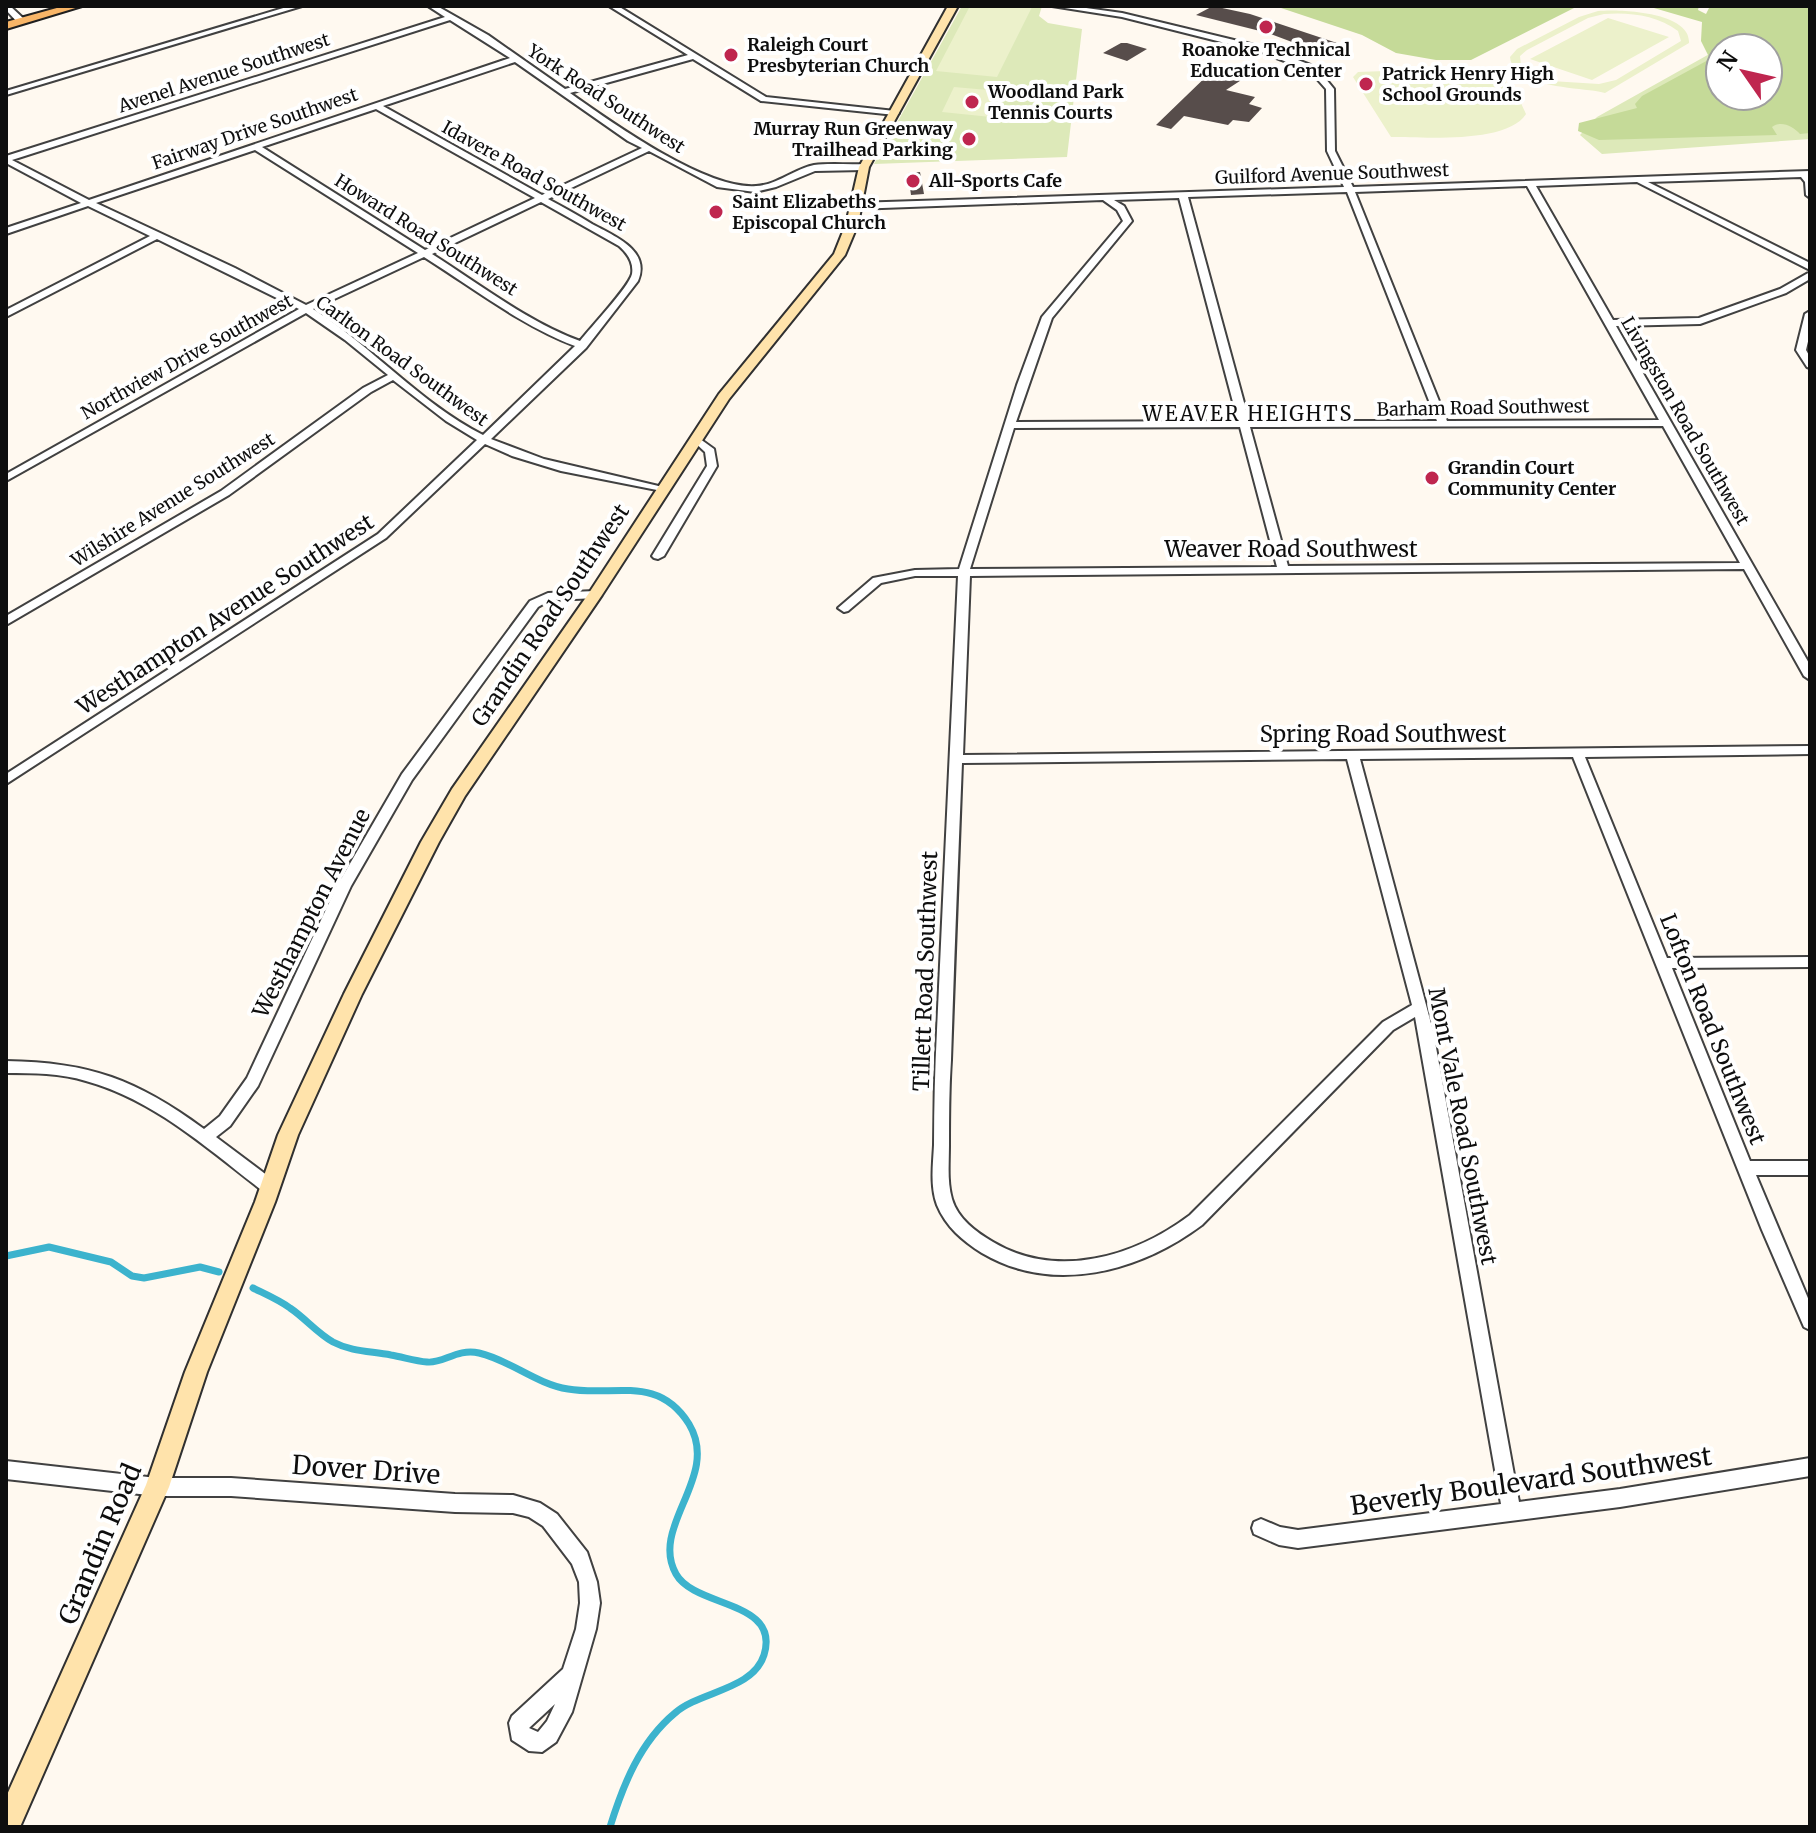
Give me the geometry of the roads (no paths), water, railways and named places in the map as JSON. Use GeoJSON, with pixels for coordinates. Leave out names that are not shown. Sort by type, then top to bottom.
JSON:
{"type":"FeatureCollection","features":[{"type":"Feature","properties":{"kind":"main road"},"geometry":{"type":"LineString","coordinates":[[6,26],[76,6]]}},
{"type":"Feature","properties":{"kind":"street"},"geometry":{"type":"LineString","coordinates":[[6,6],[21,21]]}},
{"type":"Feature","properties":{"kind":"street"},"geometry":{"type":"LineString","coordinates":[[6,93],[298,6]]}},
{"type":"Feature","properties":{"kind":"street","name":"York Road Southwest"},"geometry":{"type":"LineString","coordinates":[[432,6],[647,149],[700,177],[736,189],[766,188],[814,168],[864,167]]}},
{"type":"Feature","properties":{"kind":"street"},"geometry":{"type":"LineString","coordinates":[[613,6],[769,100],[895,113]]}},
{"type":"Feature","properties":{"kind":"street","name":"Grandin Road Southwest"},"geometry":{"type":"LineString","coordinates":[[234,1280],[317,1069],[430,842],[465,782],[595,595],[696,439],[739,378],[839,255],[852,224],[864,167],[953,6]]}},
{"type":"Feature","properties":{"kind":"street"},"geometry":{"type":"LineString","coordinates":[[1056,6],[1157,23],[1264,50],[1313,69],[1330,89],[1331,151],[1350,190],[1444,425]]}},
{"type":"Feature","properties":{"kind":"street","name":"Avenel Avenue Southwest"},"geometry":{"type":"LineString","coordinates":[[6,159],[452,17]]}},
{"type":"Feature","properties":{"kind":"street"},"geometry":{"type":"LineString","coordinates":[[564,92],[694,56]]}},
{"type":"Feature","properties":{"kind":"street","name":"Fairway Drive Southwest"},"geometry":{"type":"LineString","coordinates":[[6,231],[515,59]]}},
{"type":"Feature","properties":{"kind":"street","name":"Idavere Road Southwest"},"geometry":{"type":"LineString","coordinates":[[377,106],[628,249],[634,257],[637,274],[622,296]]}},
{"type":"Feature","properties":{"kind":"street","name":"Howard Road Southwest"},"geometry":{"type":"LineString","coordinates":[[255,146],[562,338],[583,346]]}},
{"type":"Feature","properties":{"kind":"street","name":"Northview Drive Southwest"},"geometry":{"type":"LineString","coordinates":[[6,478],[254,335],[647,149]]}},
{"type":"Feature","properties":{"kind":"street","name":"Carlton Road Southwest"},"geometry":{"type":"LineString","coordinates":[[6,159],[87,203],[306,309],[452,422],[484,440],[525,456],[663,490]]}},
{"type":"Feature","properties":{"kind":"street"},"geometry":{"type":"LineString","coordinates":[[1806,174],[1810,195]]}},
{"type":"Feature","properties":{"kind":"street","name":"Guilford Avenue Southwest"},"geometry":{"type":"LineString","coordinates":[[855,206],[1806,174]]}},
{"type":"Feature","properties":{"kind":"street"},"geometry":{"type":"LineString","coordinates":[[1637,180],[1810,267]]}},
{"type":"Feature","properties":{"kind":"street","name":"Livingston Road Southwest"},"geometry":{"type":"LineString","coordinates":[[1530,183],[1810,676]]}},
{"type":"Feature","properties":{"kind":"street"},"geometry":{"type":"LineString","coordinates":[[1183,195],[1283,569]]}},
{"type":"Feature","properties":{"kind":"street","name":"Tillett Road Southwest"},"geometry":{"type":"LineString","coordinates":[[1105,198],[1121,208],[1128,221],[1047,317],[964,571],[942,1084],[941,1186],[945,1204],[956,1223],[988,1249],[1024,1264],[1068,1269],[1095,1267],[1127,1258],[1176,1235],[1196,1220],[1388,1026],[1420,1007]]}},
{"type":"Feature","properties":{"kind":"street"},"geometry":{"type":"LineString","coordinates":[[6,314],[156,236]]}},
{"type":"Feature","properties":{"kind":"street"},"geometry":{"type":"LineString","coordinates":[[1611,323],[1700,321],[1783,291],[1810,275]]}},
{"type":"Feature","properties":{"kind":"street","name":"Westhampton Avenue Southwest"},"geometry":{"type":"LineString","coordinates":[[6,780],[360,552],[583,346],[622,296]]}},
{"type":"Feature","properties":{"kind":"street"},"geometry":{"type":"LineString","coordinates":[[1810,314],[1801,350],[1810,365]]}},
{"type":"Feature","properties":{"kind":"street","name":"Wilshire Avenue Southwest"},"geometry":{"type":"LineString","coordinates":[[6,621],[225,493],[367,390],[394,376]]}},
{"type":"Feature","properties":{"kind":"street","name":"Barham Road Southwest"},"geometry":{"type":"LineString","coordinates":[[1010,425],[1667,423]]}},
{"type":"Feature","properties":{"kind":"street"},"geometry":{"type":"LineString","coordinates":[[658,556],[712,466],[710,451],[696,439]]}},
{"type":"Feature","properties":{"kind":"street","name":"Weaver Road Southwest"},"geometry":{"type":"LineString","coordinates":[[844,608],[865,588],[889,576],[964,571],[1749,566]]}},
{"type":"Feature","properties":{"kind":"street","name":"Westhampton Avenue"},"geometry":{"type":"LineString","coordinates":[[204,1138],[241,1102],[253,1082],[344,886],[378,823],[439,730],[534,604],[548,597],[595,595]]}},
{"type":"Feature","properties":{"kind":"street","name":"Spring Road Southwest"},"geometry":{"type":"LineString","coordinates":[[956,759],[1810,750]]}},
{"type":"Feature","properties":{"kind":"street","name":"Lofton Road Southwest"},"geometry":{"type":"LineString","coordinates":[[1577,752],[1810,1322]]}},
{"type":"Feature","properties":{"kind":"street","name":"Mont Vale Road Southwest"},"geometry":{"type":"LineString","coordinates":[[1352,754],[1420,1007],[1512,1512]]}},
{"type":"Feature","properties":{"kind":"street"},"geometry":{"type":"LineString","coordinates":[[1664,963],[1810,962]]}},
{"type":"Feature","properties":{"kind":"street"},"geometry":{"type":"LineString","coordinates":[[6,1067],[46,1067],[110,1080],[164,1106],[270,1187]]}},
{"type":"Feature","properties":{"kind":"street"},"geometry":{"type":"LineString","coordinates":[[1745,1168],[1810,1168]]}},
{"type":"Feature","properties":{"kind":"street","name":"Grandin Road"},"geometry":{"type":"LineString","coordinates":[[6,1827],[157,1487],[196,1372],[234,1280]]}},
{"type":"Feature","properties":{"kind":"street","name":"Beverly Boulevard Southwest"},"geometry":{"type":"LineString","coordinates":[[1261,1528],[1279,1536],[1298,1539],[1620,1498],[1810,1467]]}},
{"type":"Feature","properties":{"kind":"street","name":"Dover Drive"},"geometry":{"type":"LineString","coordinates":[[6,1470],[157,1487],[231,1487],[513,1504],[533,1509],[550,1520],[567,1538],[580,1559],[588,1582],[590,1603],[586,1629],[571,1675]]}},
{"type":"Feature","properties":{"kind":"waterway"},"geometry":{"type":"LineString","coordinates":[[6,1256],[49,1247],[111,1262],[132,1276],[144,1278],[200,1267],[219,1272]]}},
{"type":"Feature","properties":{"kind":"waterway"},"geometry":{"type":"LineString","coordinates":[[253,1288],[286,1305],[327,1338],[347,1348],[427,1362],[464,1353],[479,1353],[568,1389],[649,1393],[677,1408],[689,1424],[697,1444],[697,1463],[671,1538],[670,1556],[676,1574],[686,1585],[749,1614],[760,1624],[766,1637],[764,1655],[749,1676],[686,1706],[652,1737],[634,1765],[610,1827]]}},
{"type":"Feature","properties":{"kind":"place","name":"Roanoke Technical Education Center"},"geometry":{"type":"Point","coordinates":[1266,27]}},
{"type":"Feature","properties":{"kind":"place","name":"Raleigh Court Presbyterian Church"},"geometry":{"type":"Point","coordinates":[731,55]}},
{"type":"Feature","properties":{"kind":"place","name":"Patrick Henry High School Grounds"},"geometry":{"type":"Point","coordinates":[1366,84]}},
{"type":"Feature","properties":{"kind":"place","name":"Woodland Park Tennis Courts"},"geometry":{"type":"Point","coordinates":[972,102]}},
{"type":"Feature","properties":{"kind":"place","name":"Murray Run Greenway Trailhead Parking"},"geometry":{"type":"Point","coordinates":[969,139]}},
{"type":"Feature","properties":{"kind":"place","name":"All-Sports Cafe"},"geometry":{"type":"Point","coordinates":[913,181]}},
{"type":"Feature","properties":{"kind":"place","name":"Saint Elizabeths Episcopal Church"},"geometry":{"type":"Point","coordinates":[716,212]}},
{"type":"Feature","properties":{"kind":"place","name":"Grandin Court Community Center"},"geometry":{"type":"Point","coordinates":[1432,478]}},
{"type":"Feature","properties":{"kind":"district","name":"WEAVER HEIGHTS"},"geometry":{"type":"Point","coordinates":[1248,414]}}]}
